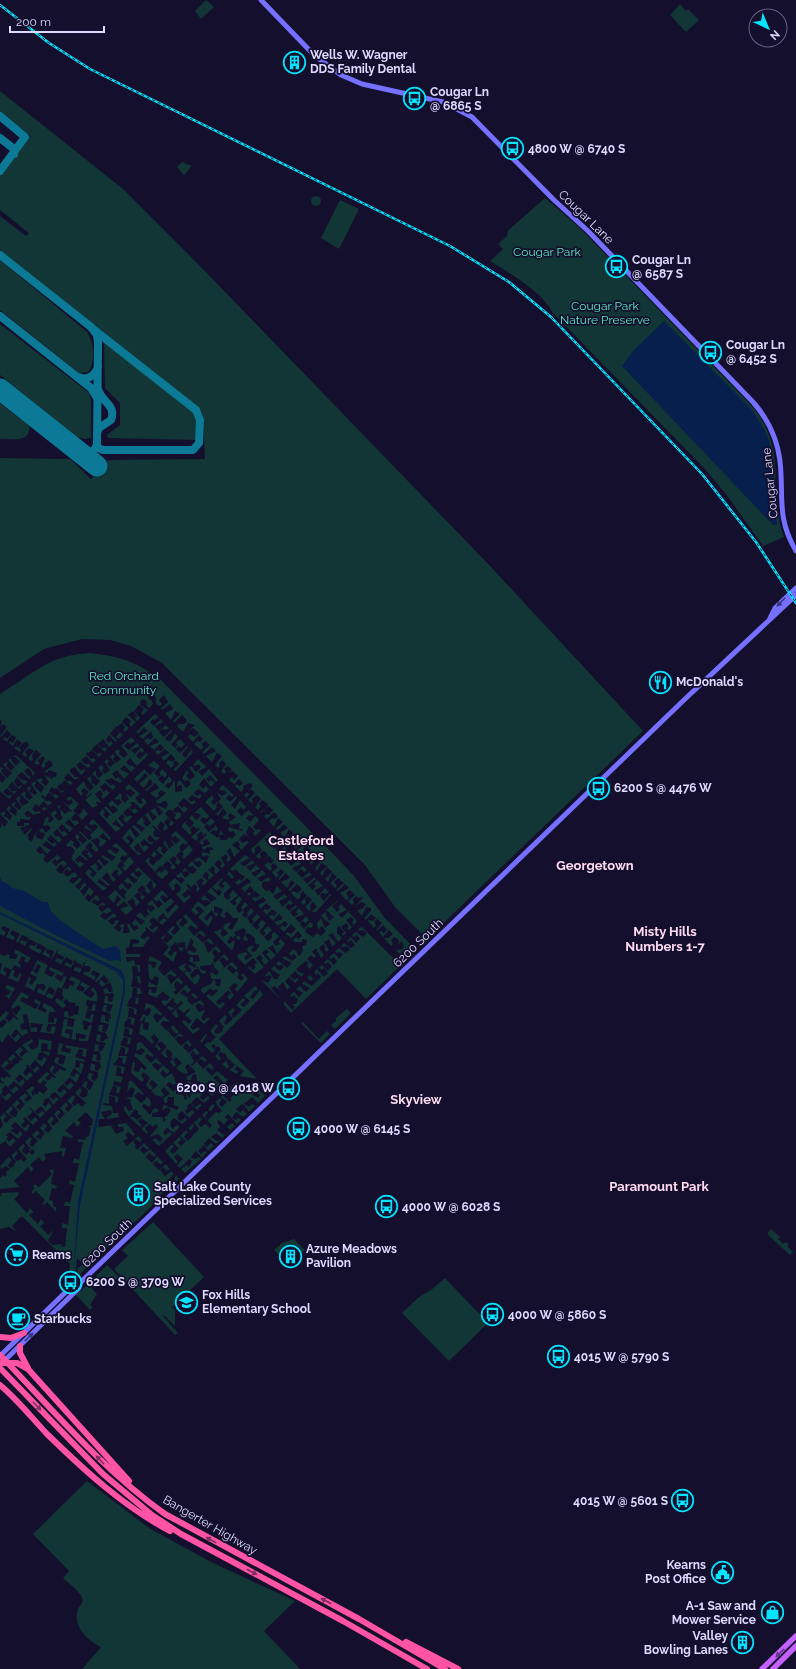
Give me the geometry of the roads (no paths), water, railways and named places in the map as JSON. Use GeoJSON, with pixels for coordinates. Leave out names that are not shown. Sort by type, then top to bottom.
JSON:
{"type":"FeatureCollection","features":[{"type":"Feature","properties":{"kind":"highway"},"geometry":{"type":"LineString","coordinates":[[0,1337],[12,1338],[24,1333]]}},
{"type":"Feature","properties":{"kind":"highway"},"geometry":{"type":"LineString","coordinates":[[20,1346],[20,1352],[30,1371]]}},
{"type":"Feature","properties":{"kind":"highway"},"geometry":{"type":"LineString","coordinates":[[1,1359],[20,1364],[30,1371],[61,1403],[122,1475],[151,1504]]}},
{"type":"Feature","properties":{"kind":"highway","name":"Bangerter Highway"},"geometry":{"type":"LineString","coordinates":[[1,1359],[16,1371],[110,1470],[151,1504],[174,1520],[348,1613],[445,1669]]}},
{"type":"Feature","properties":{"kind":"highway","name":"Bangerter Highway"},"geometry":{"type":"LineString","coordinates":[[1,1359],[10,1378],[111,1482],[138,1505],[181,1534],[343,1621],[427,1669]]}},
{"type":"Feature","properties":{"kind":"highway"},"geometry":{"type":"LineString","coordinates":[[1,1385],[47,1434],[106,1487],[154,1522],[171,1531],[181,1534]]}},
{"type":"Feature","properties":{"kind":"highway"},"geometry":{"type":"LineString","coordinates":[[348,1613],[458,1669]]}},
{"type":"Feature","properties":{"kind":"highway"},"geometry":{"type":"LineString","coordinates":[[343,1621],[419,1669]]}},
{"type":"Feature","properties":{"kind":"main road","name":"Cougar Lane"},"geometry":{"type":"LineString","coordinates":[[261,0],[318,59],[346,78],[368,85],[437,100],[467,114],[480,124],[554,200],[591,234],[744,392],[763,415],[772,430],[777,446],[781,470],[782,513],[788,534],[796,551]]}},
{"type":"Feature","properties":{"kind":"main road","name":"6200 South"},"geometry":{"type":"LineString","coordinates":[[770,618],[775,608],[796,588]]}},
{"type":"Feature","properties":{"kind":"main road","name":"6200 South"},"geometry":{"type":"LineString","coordinates":[[1,1359],[24,1333],[75,1283],[80,1282],[770,618],[796,595]]}},
{"type":"Feature","properties":{"kind":"main road","name":"6200 South"},"geometry":{"type":"LineString","coordinates":[[1,1359],[20,1346],[79,1288],[80,1282]]}},
{"type":"Feature","properties":{"kind":"main road"},"geometry":{"type":"LineString","coordinates":[[762,1669],[796,1636]]}},
{"type":"Feature","properties":{"kind":"main road"},"geometry":{"type":"LineString","coordinates":[[773,1669],[796,1646]]}},
{"type":"Feature","properties":{"kind":"water"},"geometry":{"type":"Polygon","coordinates":[[[664,321],[753,411],[764,428],[771,447],[777,525],[773,525],[622,366],[631,353],[664,321]]]}},
{"type":"Feature","properties":{"kind":"water"},"geometry":{"type":"Polygon","coordinates":[[[0,877],[2,881],[10,885],[12,888],[25,891],[42,902],[48,902],[49,908],[55,915],[103,949],[116,946],[120,951],[121,962],[118,960],[110,961],[57,936],[0,906],[0,877]]]}},
{"type":"Feature","properties":{"kind":"water"},"geometry":{"type":"Polygon","coordinates":[[[0,912],[121,970],[125,978],[125,992],[80,1206],[73,1279],[78,1202],[123,992],[123,980],[115,971],[0,914],[0,912]]]}},
{"type":"Feature","properties":{"kind":"railway"},"geometry":{"type":"LineString","coordinates":[[0,5],[49,43],[90,69],[450,246],[509,282],[551,317],[702,474],[756,542],[796,603]]}},
{"type":"Feature","properties":{"kind":"place","name":"Wells W. Wagner DDS Family Dental"},"geometry":{"type":"Point","coordinates":[295,62]}},
{"type":"Feature","properties":{"kind":"place","name":"Cougar Ln @ 6865 S"},"geometry":{"type":"Point","coordinates":[414,99]}},
{"type":"Feature","properties":{"kind":"place","name":"4800 W @ 6740 S"},"geometry":{"type":"Point","coordinates":[512,149]}},
{"type":"Feature","properties":{"kind":"place","name":"Cougar Ln @ 6587 S"},"geometry":{"type":"Point","coordinates":[617,267]}},
{"type":"Feature","properties":{"kind":"place","name":"Cougar Ln @ 6452 S"},"geometry":{"type":"Point","coordinates":[711,352]}},
{"type":"Feature","properties":{"kind":"place","name":"McDonald's"},"geometry":{"type":"Point","coordinates":[660,682]}},
{"type":"Feature","properties":{"kind":"place","name":"6200 S @ 4476 W"},"geometry":{"type":"Point","coordinates":[599,788]}},
{"type":"Feature","properties":{"kind":"place","name":"6200 S @ 4018 W"},"geometry":{"type":"Point","coordinates":[289,1088]}},
{"type":"Feature","properties":{"kind":"place","name":"4000 W @ 6145 S"},"geometry":{"type":"Point","coordinates":[299,1129]}},
{"type":"Feature","properties":{"kind":"place","name":"Salt Lake County Specialized Services"},"geometry":{"type":"Point","coordinates":[138,1194]}},
{"type":"Feature","properties":{"kind":"place","name":"4000 W @ 6028 S"},"geometry":{"type":"Point","coordinates":[387,1207]}},
{"type":"Feature","properties":{"kind":"place","name":"Reams"},"geometry":{"type":"Point","coordinates":[17,1255]}},
{"type":"Feature","properties":{"kind":"place","name":"Azure Meadows Pavilion"},"geometry":{"type":"Point","coordinates":[290,1256]}},
{"type":"Feature","properties":{"kind":"place","name":"6200 S @ 3709 W"},"geometry":{"type":"Point","coordinates":[71,1282]}},
{"type":"Feature","properties":{"kind":"place","name":"Fox Hills Elementary School"},"geometry":{"type":"Point","coordinates":[187,1302]}},
{"type":"Feature","properties":{"kind":"place","name":"4000 W @ 5860 S"},"geometry":{"type":"Point","coordinates":[493,1315]}},
{"type":"Feature","properties":{"kind":"place","name":"Starbucks"},"geometry":{"type":"Point","coordinates":[18,1319]}},
{"type":"Feature","properties":{"kind":"place","name":"4015 W @ 5790 S"},"geometry":{"type":"Point","coordinates":[558,1357]}},
{"type":"Feature","properties":{"kind":"place","name":"4015 W @ 5601 S"},"geometry":{"type":"Point","coordinates":[683,1501]}},
{"type":"Feature","properties":{"kind":"place","name":"Kearns Post Office"},"geometry":{"type":"Point","coordinates":[722,1572]}},
{"type":"Feature","properties":{"kind":"place","name":"A-1 Saw and Mower Service"},"geometry":{"type":"Point","coordinates":[772,1613]}},
{"type":"Feature","properties":{"kind":"place","name":"Valley Bowling Lanes"},"geometry":{"type":"Point","coordinates":[743,1643]}},
{"type":"Feature","properties":{"kind":"district","name":"Castleford Estates"},"geometry":{"type":"Point","coordinates":[301,848]}},
{"type":"Feature","properties":{"kind":"district","name":"Georgetown"},"geometry":{"type":"Point","coordinates":[595,865]}},
{"type":"Feature","properties":{"kind":"district","name":"Misty Hills Numbers 1-7"},"geometry":{"type":"Point","coordinates":[665,938]}},
{"type":"Feature","properties":{"kind":"district","name":"Skyview"},"geometry":{"type":"Point","coordinates":[416,1099]}},
{"type":"Feature","properties":{"kind":"district","name":"Paramount Park"},"geometry":{"type":"Point","coordinates":[659,1186]}},
{"type":"Feature","properties":{"kind":"park label","name":"Cougar Park"},"geometry":{"type":"Point","coordinates":[547,252]}},
{"type":"Feature","properties":{"kind":"park label","name":"Cougar Park Nature Preserve"},"geometry":{"type":"Point","coordinates":[605,313]}},
{"type":"Feature","properties":{"kind":"park label","name":"Red Orchard Community"},"geometry":{"type":"Point","coordinates":[124,683]}}]}
